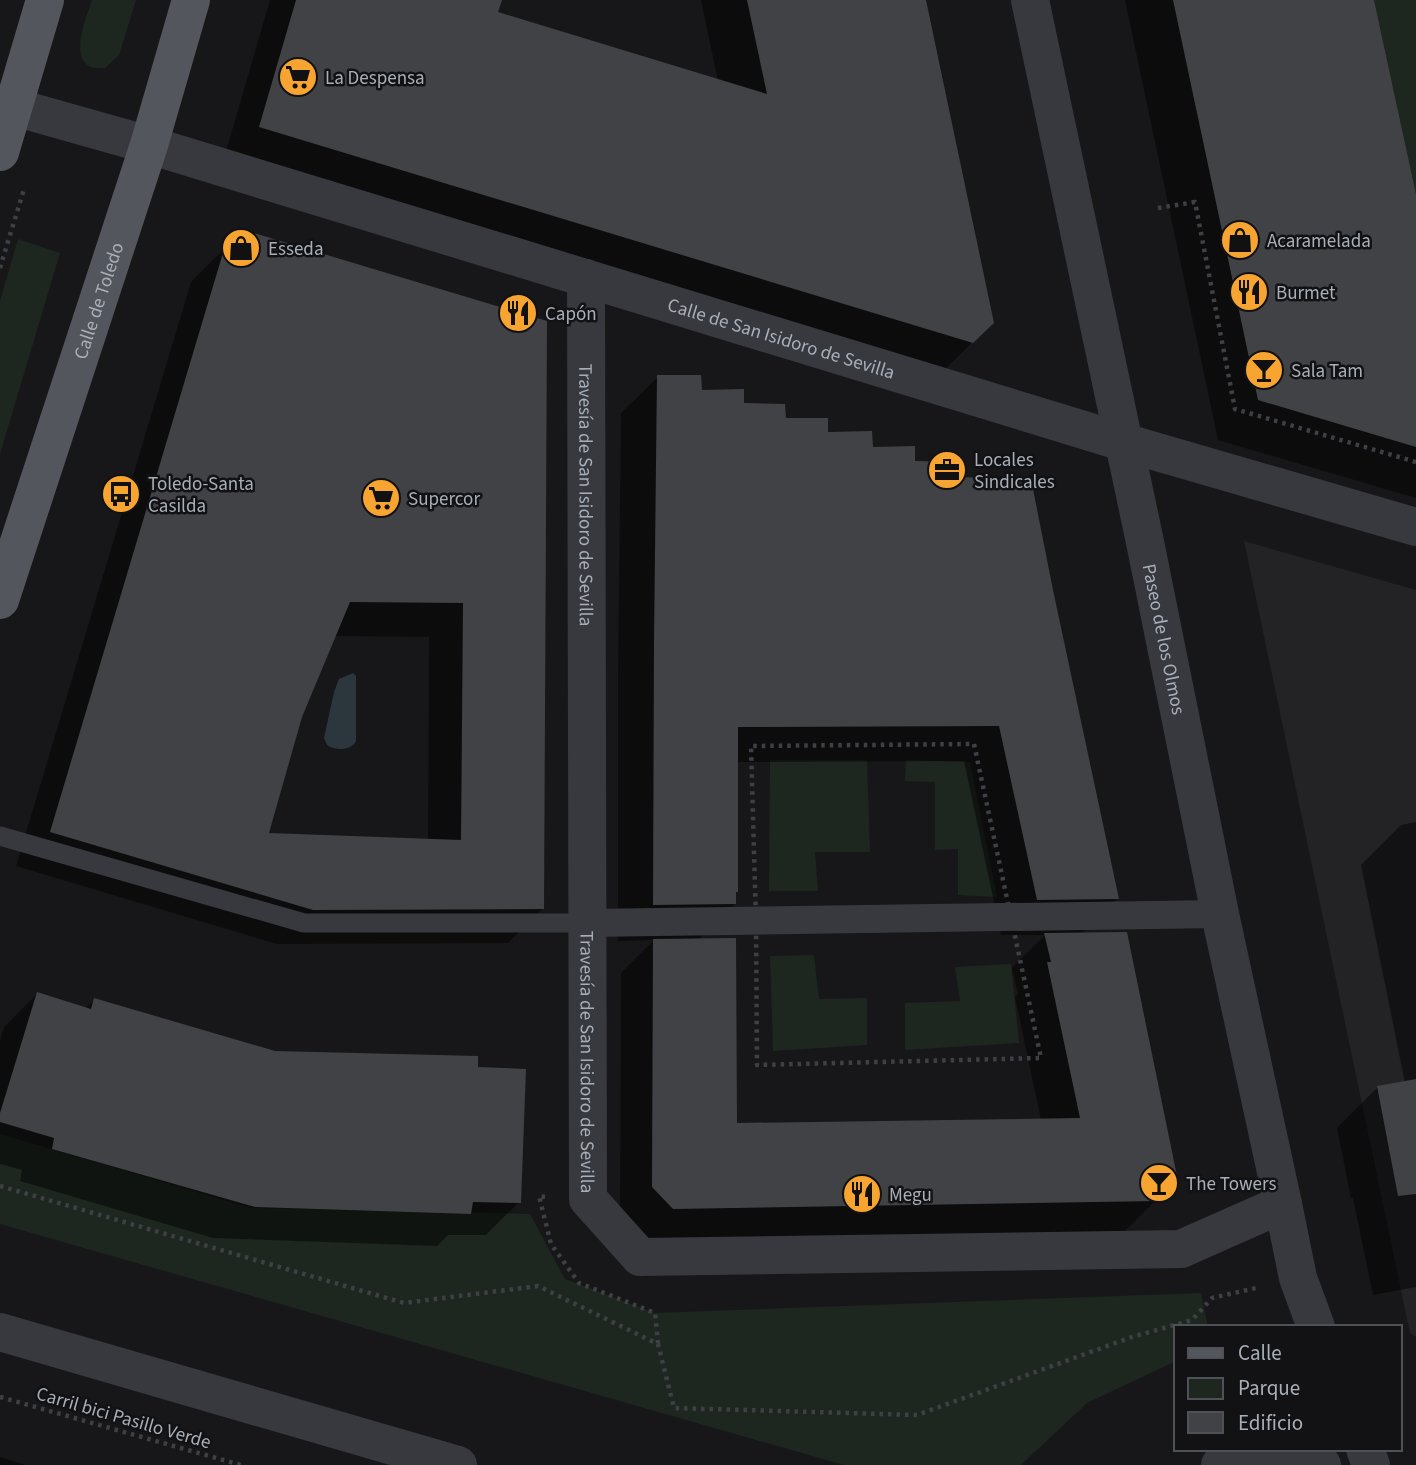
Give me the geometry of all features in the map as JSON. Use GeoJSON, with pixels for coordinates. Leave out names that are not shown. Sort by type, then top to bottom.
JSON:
{"type":"FeatureCollection","features":[{"type":"Feature","properties":{"kind":"main road"},"geometry":{"type":"LineString","coordinates":[[0,152],[7,105],[45,0]]}},
{"type":"Feature","properties":{"kind":"main road","name":"Calle de Toledo"},"geometry":{"type":"LineString","coordinates":[[0,600],[149,145],[191,0]]}},
{"type":"Feature","properties":{"kind":"street","name":"Paseo de los Olmos"},"geometry":{"type":"LineString","coordinates":[[1030,0],[1298,1278],[1315,1325]]}},
{"type":"Feature","properties":{"kind":"street","name":"Calle de San Isidoro de Sevilla"},"geometry":{"type":"LineString","coordinates":[[7,105],[149,145],[1124,442],[1416,527]]}},
{"type":"Feature","properties":{"kind":"street","name":"Travesía de San Isidoro de Sevilla"},"geometry":{"type":"LineString","coordinates":[[586,278],[588,1199],[640,1257],[1181,1248],[1283,1204]]}},
{"type":"Feature","properties":{"kind":"street"},"geometry":{"type":"LineString","coordinates":[[587,923],[1220,914]]}},
{"type":"Feature","properties":{"kind":"street","name":"Paseo de los Olmos"},"geometry":{"type":"LineString","coordinates":[[1289,1325],[1298,1278]]}},
{"type":"Feature","properties":{"kind":"street"},"geometry":{"type":"LineString","coordinates":[[0,1332],[458,1465]]}},
{"type":"Feature","properties":{"kind":"street"},"geometry":{"type":"LineString","coordinates":[[1230,1458],[1286,1455],[1322,1465]]}},
{"type":"Feature","properties":{"kind":"lane"},"geometry":{"type":"LineString","coordinates":[[0,836],[304,923],[587,923]]}},
{"type":"Feature","properties":{"kind":"path"},"geometry":{"type":"LineString","coordinates":[[0,268],[25,185]]}},
{"type":"Feature","properties":{"kind":"path"},"geometry":{"type":"LineString","coordinates":[[1158,208],[1195,202],[1235,409],[1416,462]]}},
{"type":"Feature","properties":{"kind":"path"},"geometry":{"type":"LineString","coordinates":[[0,1186],[404,1303],[538,1286],[658,1344],[674,1408],[917,1415],[1132,1337],[1174,1325]]}},
{"type":"Feature","properties":{"kind":"path"},"geometry":{"type":"LineString","coordinates":[[1174,1325],[1192,1320],[1212,1298],[1298,1278]]}},
{"type":"Feature","properties":{"kind":"path","name":"Carril bici Pasillo Verde"},"geometry":{"type":"LineString","coordinates":[[0,1397],[241,1465]]}},
{"type":"Feature","properties":{"kind":"shaded area"},"geometry":{"type":"Polygon","coordinates":[[[1244,541],[1416,590],[1416,1337],[1410,1333],[1244,541]]]}},
{"type":"Feature","properties":{"kind":"shaded area"},"geometry":{"type":"Polygon","coordinates":[[[353,673],[356,676],[356,741],[347,748],[334,748],[327,745],[324,738],[334,692],[339,679],[353,673]]]}},
{"type":"Feature","properties":{"kind":"green space"},"geometry":{"type":"Polygon","coordinates":[[[92,0],[136,0],[119,55],[105,68],[94,68],[86,64],[80,48],[83,27],[92,0]]]}},
{"type":"Feature","properties":{"kind":"green space"},"geometry":{"type":"Polygon","coordinates":[[[1374,0],[1416,0],[1416,194],[1374,0]]]}},
{"type":"Feature","properties":{"kind":"green space"},"geometry":{"type":"Polygon","coordinates":[[[18,239],[60,253],[0,454],[0,301],[18,239]]]}},
{"type":"Feature","properties":{"kind":"green space"},"geometry":{"type":"Polygon","coordinates":[[[770,760],[867,760],[870,852],[815,852],[818,891],[769,891],[770,760]]]}},
{"type":"Feature","properties":{"kind":"green space"},"geometry":{"type":"Polygon","coordinates":[[[906,760],[970,762],[997,897],[958,895],[958,849],[935,850],[935,782],[905,781],[906,760]]]}},
{"type":"Feature","properties":{"kind":"green space"},"geometry":{"type":"Polygon","coordinates":[[[814,955],[819,999],[867,998],[867,1045],[773,1051],[770,956],[814,955]]]}},
{"type":"Feature","properties":{"kind":"green space"},"geometry":{"type":"Polygon","coordinates":[[[1011,964],[1019,1043],[905,1050],[905,1003],[960,1001],[955,967],[1011,964]]]}},
{"type":"Feature","properties":{"kind":"green space"},"geometry":{"type":"Polygon","coordinates":[[[0,1134],[251,1208],[530,1214],[565,1279],[655,1313],[1201,1293],[1208,1325],[1174,1325],[1174,1362],[1087,1403],[1021,1465],[844,1465],[0,1224],[0,1134]]]}},
{"type":"Feature","properties":{"kind":"building"},"geometry":{"type":"Polygon","coordinates":[[[296,0],[502,0],[498,12],[767,94],[747,0],[926,0],[994,323],[973,343],[259,127],[296,0]]]}},
{"type":"Feature","properties":{"kind":"building"},"geometry":{"type":"Polygon","coordinates":[[[1173,0],[1374,0],[1416,194],[1416,447],[1258,400],[1173,0]]]}},
{"type":"Feature","properties":{"kind":"building"},"geometry":{"type":"Polygon","coordinates":[[[247,231],[547,321],[544,909],[313,910],[50,832],[225,246],[247,231]],[[350,602],[302,717],[269,833],[461,840],[463,603],[350,602]]]}},
{"type":"Feature","properties":{"kind":"building"},"geometry":{"type":"Polygon","coordinates":[[[657,375],[701,375],[702,390],[744,389],[744,403],[785,404],[786,418],[828,418],[828,432],[872,431],[873,447],[915,446],[915,461],[957,462],[957,477],[1031,479],[1119,899],[1037,900],[999,726],[738,727],[736,904],[653,905],[657,375]]]}},
{"type":"Feature","properties":{"kind":"building"},"geometry":{"type":"Polygon","coordinates":[[[1127,932],[1177,1176],[1158,1201],[673,1209],[652,1187],[653,939],[736,938],[737,1123],[1080,1118],[1047,962],[1051,962],[1044,933],[1127,932]]]}},
{"type":"Feature","properties":{"kind":"building"},"geometry":{"type":"Polygon","coordinates":[[[37,992],[91,1009],[94,998],[275,1051],[478,1056],[478,1067],[526,1069],[521,1203],[473,1202],[471,1214],[255,1207],[52,1149],[54,1138],[0,1122],[0,1113],[37,992]]]}},
{"type":"Feature","properties":{"kind":"building"},"geometry":{"type":"Polygon","coordinates":[[[1416,1079],[1416,1194],[1398,1196],[1377,1086],[1416,1079]]]}},
{"type":"Feature","properties":{"kind":"place","name":"La Despensa"},"geometry":{"type":"Point","coordinates":[298,77]}},
{"type":"Feature","properties":{"kind":"place","name":"Acaramelada"},"geometry":{"type":"Point","coordinates":[1240,240]}},
{"type":"Feature","properties":{"kind":"place","name":"Esseda"},"geometry":{"type":"Point","coordinates":[241,248]}},
{"type":"Feature","properties":{"kind":"place","name":"Burmet"},"geometry":{"type":"Point","coordinates":[1249,292]}},
{"type":"Feature","properties":{"kind":"place","name":"Capón"},"geometry":{"type":"Point","coordinates":[518,313]}},
{"type":"Feature","properties":{"kind":"place","name":"Sala Tam"},"geometry":{"type":"Point","coordinates":[1264,370]}},
{"type":"Feature","properties":{"kind":"place","name":"Locales Sindicales"},"geometry":{"type":"Point","coordinates":[947,470]}},
{"type":"Feature","properties":{"kind":"place","name":"Toledo-Santa Casilda"},"geometry":{"type":"Point","coordinates":[121,494]}},
{"type":"Feature","properties":{"kind":"place","name":"Supercor"},"geometry":{"type":"Point","coordinates":[381,498]}},
{"type":"Feature","properties":{"kind":"place","name":"The Towers"},"geometry":{"type":"Point","coordinates":[1159,1183]}},
{"type":"Feature","properties":{"kind":"place","name":"Megu"},"geometry":{"type":"Point","coordinates":[862,1194]}}]}
